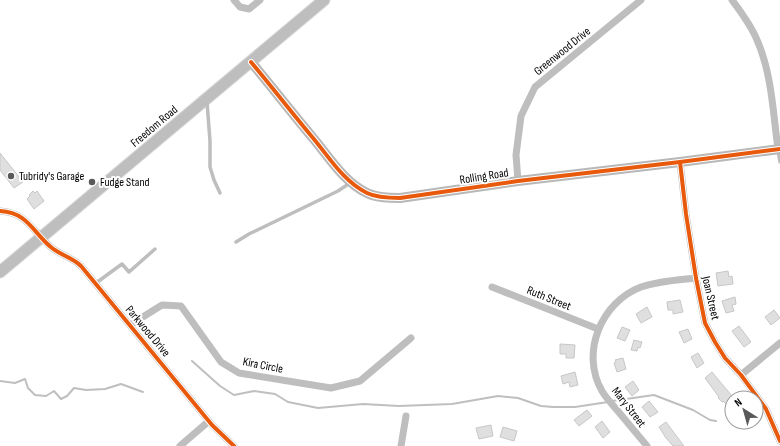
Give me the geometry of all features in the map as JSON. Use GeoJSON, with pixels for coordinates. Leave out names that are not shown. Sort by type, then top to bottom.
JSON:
{"type":"FeatureCollection","features":[{"type":"Feature","properties":{"kind":"main road","name":"Freedom Road"},"geometry":{"type":"LineString","coordinates":[[0,272],[324,0]]}},
{"type":"Feature","properties":{"kind":"street"},"geometry":{"type":"LineString","coordinates":[[234,0],[240,7],[249,8],[260,0]]}},
{"type":"Feature","properties":{"kind":"street","name":"Greenwood Drive"},"geometry":{"type":"LineString","coordinates":[[518,181],[516,155],[520,116],[535,87],[641,0]]}},
{"type":"Feature","properties":{"kind":"street"},"geometry":{"type":"LineString","coordinates":[[732,0],[749,26],[761,51],[768,76],[779,149]]}},
{"type":"Feature","properties":{"kind":"street","name":"Rolling Road"},"geometry":{"type":"LineString","coordinates":[[251,62],[341,173],[351,182],[368,193],[390,198],[779,149]]}},
{"type":"Feature","properties":{"kind":"street","name":"Joan Street"},"geometry":{"type":"LineString","coordinates":[[680,162],[686,214],[705,323],[725,358],[741,375],[766,409],[780,441]]}},
{"type":"Feature","properties":{"kind":"street","name":"Parkwood Drive"},"geometry":{"type":"LineString","coordinates":[[0,211],[16,213],[24,218],[40,237],[53,248],[76,261],[96,283],[209,421],[234,446]]}},
{"type":"Feature","properties":{"kind":"street","name":"Mary Street"},"geometry":{"type":"LineString","coordinates":[[647,446],[609,400],[600,385],[596,374],[593,355],[594,342],[598,329],[605,316],[616,303],[636,290],[652,284],[696,278]]}},
{"type":"Feature","properties":{"kind":"street","name":"Ruth Street"},"geometry":{"type":"LineString","coordinates":[[492,286],[598,329]]}},
{"type":"Feature","properties":{"kind":"street","name":"Kira Circle"},"geometry":{"type":"LineString","coordinates":[[130,325],[162,305],[181,306],[221,362],[239,373],[331,388],[360,381],[412,338]]}},
{"type":"Feature","properties":{"kind":"street"},"geometry":{"type":"LineString","coordinates":[[741,375],[780,343]]}},
{"type":"Feature","properties":{"kind":"street"},"geometry":{"type":"LineString","coordinates":[[401,446],[406,416]]}},
{"type":"Feature","properties":{"kind":"street"},"geometry":{"type":"LineString","coordinates":[[180,446],[209,421]]}},
{"type":"Feature","properties":{"kind":"lane"},"geometry":{"type":"LineString","coordinates":[[206,99],[209,115],[210,167],[220,192]]}},
{"type":"Feature","properties":{"kind":"lane"},"geometry":{"type":"LineString","coordinates":[[779,149],[780,162]]}},
{"type":"Feature","properties":{"kind":"lane"},"geometry":{"type":"LineString","coordinates":[[236,242],[249,234],[338,191],[351,182]]}},
{"type":"Feature","properties":{"kind":"lane"},"geometry":{"type":"LineString","coordinates":[[96,283],[122,264],[129,272],[155,249]]}},
{"type":"Feature","properties":{"kind":"building","name":"Tubridy's Garage"},"geometry":{"type":"Polygon","coordinates":[[[0,153],[23,182],[14,188],[0,170],[0,153]]]}},
{"type":"Feature","properties":{"kind":"building"},"geometry":{"type":"Polygon","coordinates":[[[33,191],[35,193],[37,191],[44,201],[34,209],[27,199],[33,191]]]}},
{"type":"Feature","properties":{"kind":"building"},"geometry":{"type":"Polygon","coordinates":[[[728,271],[729,277],[732,276],[733,284],[718,286],[716,273],[728,271]]]}},
{"type":"Feature","properties":{"kind":"building"},"geometry":{"type":"Polygon","coordinates":[[[735,297],[736,304],[732,305],[734,311],[726,313],[722,301],[735,297]]]}},
{"type":"Feature","properties":{"kind":"building"},"geometry":{"type":"Polygon","coordinates":[[[680,300],[683,312],[673,314],[673,310],[668,310],[667,302],[680,300]]]}},
{"type":"Feature","properties":{"kind":"building"},"geometry":{"type":"Polygon","coordinates":[[[647,307],[652,317],[641,323],[636,314],[647,307]]]}},
{"type":"Feature","properties":{"kind":"building"},"geometry":{"type":"Polygon","coordinates":[[[774,310],[780,318],[771,325],[765,317],[774,310]]]}},
{"type":"Feature","properties":{"kind":"building"},"geometry":{"type":"Polygon","coordinates":[[[739,326],[751,342],[744,347],[732,331],[739,326]]]}},
{"type":"Feature","properties":{"kind":"building"},"geometry":{"type":"Polygon","coordinates":[[[622,327],[630,330],[625,341],[617,338],[622,327]]]}},
{"type":"Feature","properties":{"kind":"building"},"geometry":{"type":"Polygon","coordinates":[[[688,329],[692,339],[684,343],[679,332],[688,329]]]}},
{"type":"Feature","properties":{"kind":"building"},"geometry":{"type":"Polygon","coordinates":[[[634,340],[642,342],[637,351],[631,350],[634,340]]]}},
{"type":"Feature","properties":{"kind":"building"},"geometry":{"type":"Polygon","coordinates":[[[560,344],[575,345],[574,358],[566,358],[566,354],[560,354],[560,344]]]}},
{"type":"Feature","properties":{"kind":"building"},"geometry":{"type":"Polygon","coordinates":[[[698,353],[704,363],[697,368],[691,357],[698,353]]]}},
{"type":"Feature","properties":{"kind":"building"},"geometry":{"type":"Polygon","coordinates":[[[623,358],[626,369],[617,372],[614,363],[616,362],[615,360],[623,358]]]}},
{"type":"Feature","properties":{"kind":"building"},"geometry":{"type":"Polygon","coordinates":[[[575,372],[578,385],[570,387],[569,382],[563,384],[561,376],[575,372]]]}},
{"type":"Feature","properties":{"kind":"building"},"geometry":{"type":"Polygon","coordinates":[[[712,372],[727,390],[724,390],[724,402],[718,398],[719,397],[705,378],[712,372]]]}},
{"type":"Feature","properties":{"kind":"building"},"geometry":{"type":"Polygon","coordinates":[[[633,381],[639,390],[632,396],[625,387],[633,381]]]}},
{"type":"Feature","properties":{"kind":"building"},"geometry":{"type":"Polygon","coordinates":[[[649,401],[658,412],[650,417],[642,407],[649,401]]]}},
{"type":"Feature","properties":{"kind":"building"},"geometry":{"type":"Polygon","coordinates":[[[587,410],[592,416],[579,426],[574,420],[587,410]]]}},
{"type":"Feature","properties":{"kind":"building"},"geometry":{"type":"Polygon","coordinates":[[[602,421],[610,432],[603,438],[595,427],[602,421]]]}},
{"type":"Feature","properties":{"kind":"building"},"geometry":{"type":"Polygon","coordinates":[[[666,422],[684,446],[673,446],[666,438],[659,427],[666,422]]]}},
{"type":"Feature","properties":{"kind":"building"},"geometry":{"type":"Polygon","coordinates":[[[491,425],[493,436],[479,439],[476,428],[491,425]]]}},
{"type":"Feature","properties":{"kind":"building"},"geometry":{"type":"Polygon","coordinates":[[[503,427],[517,431],[514,441],[500,437],[503,427]]]}},
{"type":"Feature","properties":{"kind":"waterway"},"geometry":{"type":"LineString","coordinates":[[192,361],[220,386],[234,395],[254,391],[275,394],[288,402],[318,408],[363,404],[399,406],[452,404],[498,396],[518,398],[541,406],[553,407],[575,407],[608,402]]}},
{"type":"Feature","properties":{"kind":"waterway"},"geometry":{"type":"LineString","coordinates":[[0,381],[15,383],[25,379],[28,388],[35,395],[46,396],[54,391],[61,399],[67,396],[74,388],[86,390],[105,389],[121,384],[143,392]]}},
{"type":"Feature","properties":{"kind":"waterway"},"geometry":{"type":"LineString","coordinates":[[612,401],[654,395],[693,410],[710,420],[716,421]]}},
{"type":"Feature","properties":{"kind":"cycle path"},"geometry":{"type":"LineString","coordinates":[[251,62],[344,176],[367,193],[379,197],[400,198],[518,181],[780,149]]}},
{"type":"Feature","properties":{"kind":"cycle path"},"geometry":{"type":"LineString","coordinates":[[680,162],[686,214],[705,323],[725,358],[741,375],[766,409],[780,441]]}},
{"type":"Feature","properties":{"kind":"cycle path"},"geometry":{"type":"LineString","coordinates":[[0,211],[18,215],[24,219],[52,248],[81,266],[212,425],[234,446]]}},
{"type":"Feature","properties":{"kind":"place","name":"Tubridy's Garage"},"geometry":{"type":"Point","coordinates":[11,176]}},
{"type":"Feature","properties":{"kind":"place","name":"Fudge Stand"},"geometry":{"type":"Point","coordinates":[92,182]}}]}
